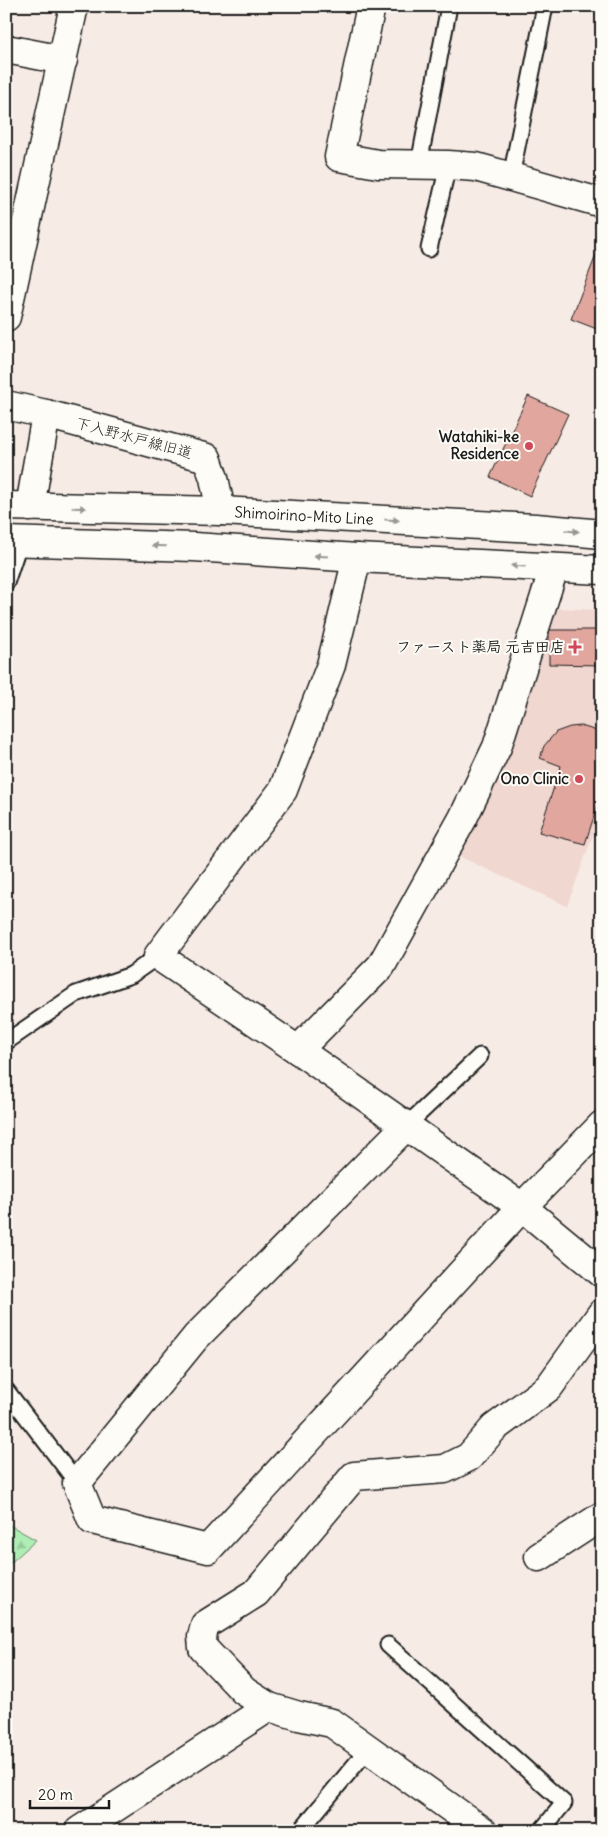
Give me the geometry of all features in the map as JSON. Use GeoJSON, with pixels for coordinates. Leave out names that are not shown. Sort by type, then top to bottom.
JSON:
{"type":"FeatureCollection","features":[{"type":"Feature","properties":{"kind":"street"},"geometry":{"type":"LineString","coordinates":[[6,317],[74,6]]}},
{"type":"Feature","properties":{"kind":"street"},"geometry":{"type":"LineString","coordinates":[[371,6],[339,157],[378,164],[476,167],[602,203]]}},
{"type":"Feature","properties":{"kind":"street"},"geometry":{"type":"LineString","coordinates":[[6,49],[63,60]]}},
{"type":"Feature","properties":{"kind":"street","name":"下入野水戸線旧道"},"geometry":{"type":"LineString","coordinates":[[6,405],[207,458],[214,478],[221,511]]}},
{"type":"Feature","properties":{"kind":"street"},"geometry":{"type":"LineString","coordinates":[[18,507],[46,414]]}},
{"type":"Feature","properties":{"kind":"street","name":"Shimoirino-Mito Line"},"geometry":{"type":"LineString","coordinates":[[18,507],[221,511],[536,528],[602,534]]}},
{"type":"Feature","properties":{"kind":"street"},"geometry":{"type":"LineString","coordinates":[[13,541],[194,547],[357,558],[602,570]]}},
{"type":"Feature","properties":{"kind":"street"},"geometry":{"type":"LineString","coordinates":[[357,558],[330,665],[284,790],[158,956],[298,1050],[522,1207],[602,1273]]}},
{"type":"Feature","properties":{"kind":"street"},"geometry":{"type":"LineString","coordinates":[[298,1050],[381,966],[463,818],[497,747],[554,568]]}},
{"type":"Feature","properties":{"kind":"street"},"geometry":{"type":"LineString","coordinates":[[407,1126],[196,1337],[77,1483],[92,1520],[208,1549],[522,1207],[602,1125]]}},
{"type":"Feature","properties":{"kind":"street"},"geometry":{"type":"LineString","coordinates":[[483,1831],[332,1723],[298,1716],[269,1707],[244,1691],[203,1648],[202,1638],[205,1625],[256,1593],[354,1476],[445,1469],[469,1457],[494,1428],[549,1387],[602,1314]]}},
{"type":"Feature","properties":{"kind":"street"},"geometry":{"type":"LineString","coordinates":[[539,1557],[602,1516]]}},
{"type":"Feature","properties":{"kind":"street"},"geometry":{"type":"LineString","coordinates":[[79,1831],[269,1707]]}},
{"type":"Feature","properties":{"kind":"lane"},"geometry":{"type":"LineString","coordinates":[[419,164],[449,6]]}},
{"type":"Feature","properties":{"kind":"lane"},"geometry":{"type":"LineString","coordinates":[[511,177],[545,6]]}},
{"type":"Feature","properties":{"kind":"lane"},"geometry":{"type":"LineString","coordinates":[[429,249],[448,165]]}},
{"type":"Feature","properties":{"kind":"lane"},"geometry":{"type":"LineString","coordinates":[[6,583],[13,541]]}},
{"type":"Feature","properties":{"kind":"lane"},"geometry":{"type":"LineString","coordinates":[[6,1042],[76,994],[131,975],[158,956]]}},
{"type":"Feature","properties":{"kind":"lane"},"geometry":{"type":"LineString","coordinates":[[407,1126],[480,1056]]}},
{"type":"Feature","properties":{"kind":"lane"},"geometry":{"type":"LineString","coordinates":[[6,1390],[77,1483]]}},
{"type":"Feature","properties":{"kind":"lane"},"geometry":{"type":"LineString","coordinates":[[388,1645],[564,1803],[541,1831]]}},
{"type":"Feature","properties":{"kind":"lane"},"geometry":{"type":"LineString","coordinates":[[300,1831],[369,1748]]}},
{"type":"Feature","properties":{"kind":"shaded area"},"geometry":{"type":"Polygon","coordinates":[[[553,608],[602,610],[602,811],[567,906],[456,855],[553,608]]]}},
{"type":"Feature","properties":{"kind":"green space"},"geometry":{"type":"Polygon","coordinates":[[[6,1523],[36,1540],[6,1567],[6,1523]]]}},
{"type":"Feature","properties":{"kind":"building"},"geometry":{"type":"Polygon","coordinates":[[[602,240],[602,331],[571,319],[602,240]]]}},
{"type":"Feature","properties":{"kind":"building","name":"Watahiki-ke Residence"},"geometry":{"type":"Polygon","coordinates":[[[528,396],[568,414],[530,496],[490,477],[528,396]]]}},
{"type":"Feature","properties":{"kind":"building","name":"ファースト薬局 元吉田店"},"geometry":{"type":"Polygon","coordinates":[[[549,630],[602,630],[602,665],[549,664],[549,630]]]}},
{"type":"Feature","properties":{"kind":"building","name":"Ono Clinic"},"geometry":{"type":"Polygon","coordinates":[[[581,726],[594,730],[602,736],[602,792],[585,844],[539,832],[561,766],[540,758],[544,746],[556,732],[570,727],[581,726]]]}},
{"type":"Feature","properties":{"kind":"place","name":"Watahiki-ke Residence"},"geometry":{"type":"Point","coordinates":[529,446]}},
{"type":"Feature","properties":{"kind":"place","name":"ファースト薬局 元吉田店"},"geometry":{"type":"Point","coordinates":[575,647]}},
{"type":"Feature","properties":{"kind":"place","name":"Ono Clinic"},"geometry":{"type":"Point","coordinates":[579,779]}}]}
